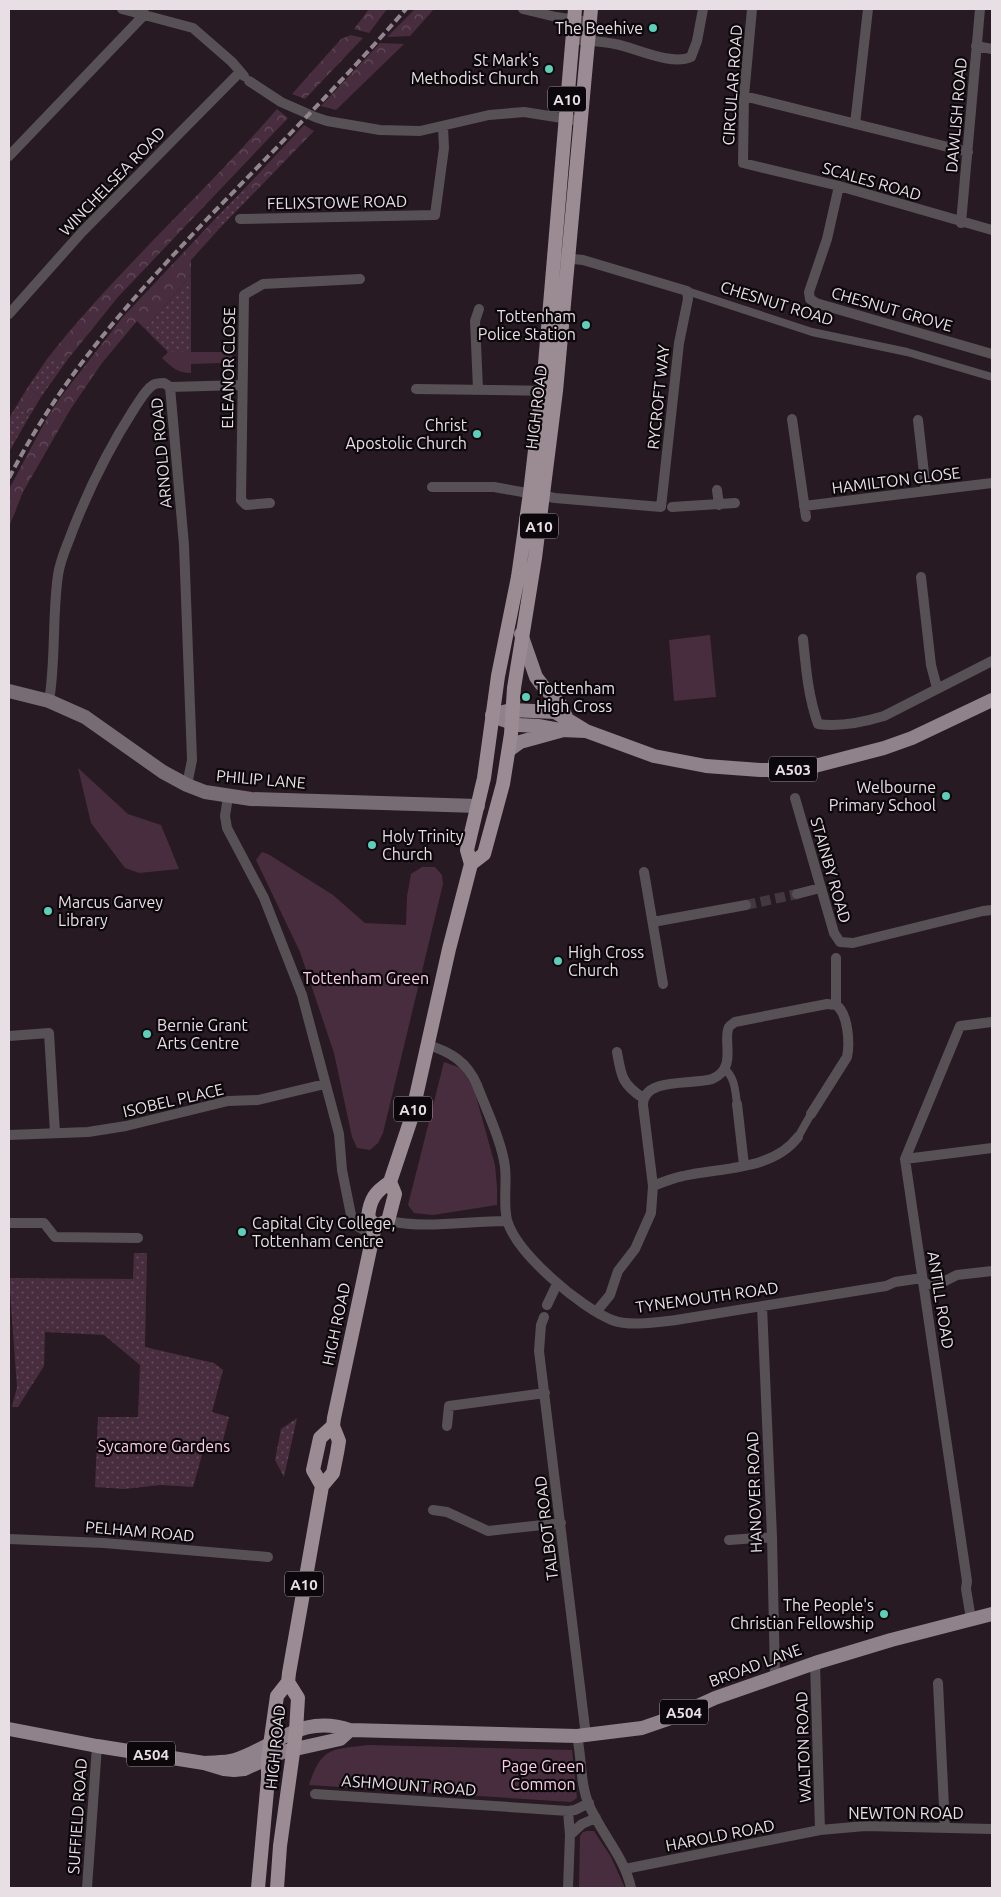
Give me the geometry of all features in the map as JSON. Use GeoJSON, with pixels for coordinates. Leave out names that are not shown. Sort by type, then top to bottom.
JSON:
{"type":"FeatureCollection","features":[{"type":"Feature","properties":{"kind":"highway","name":"HIGH ROAD"},"geometry":{"type":"LineString","coordinates":[[471,864],[484,854],[509,750],[537,494],[542,390],[574,14]]}},
{"type":"Feature","properties":{"kind":"highway","name":"HIGH ROAD"},"geometry":{"type":"LineString","coordinates":[[277,1888],[280,1846],[295,1748],[298,1698],[288,1682],[322,1486],[333,1473],[337,1453],[339,1440],[333,1426],[379,1228],[395,1194],[390,1182],[411,1119],[449,949],[471,864],[467,850],[478,806],[498,676],[537,494],[556,391],[590,15]]}},
{"type":"Feature","properties":{"kind":"highway"},"geometry":{"type":"LineString","coordinates":[[478,806],[496,806]]}},
{"type":"Feature","properties":{"kind":"highway","name":"A10"},"geometry":{"type":"LineString","coordinates":[[379,1228],[368,1217],[372,1201],[379,1189],[390,1182]]}},
{"type":"Feature","properties":{"kind":"highway","name":"A10"},"geometry":{"type":"LineString","coordinates":[[322,1486],[313,1470],[320,1438],[333,1426]]}},
{"type":"Feature","properties":{"kind":"highway","name":"A10"},"geometry":{"type":"LineString","coordinates":[[258,1888],[268,1779],[268,1759],[277,1696],[288,1682]]}},
{"type":"Feature","properties":{"kind":"main road","name":"A503"},"geometry":{"type":"LineString","coordinates":[[521,634],[536,677],[560,704],[563,724],[642,752],[697,765],[741,769],[790,770],[807,768],[884,748],[912,738],[992,700]]}},
{"type":"Feature","properties":{"kind":"main road","name":"PHILIP LANE"},"geometry":{"type":"LineString","coordinates":[[9,691],[49,701],[85,717],[163,772],[205,792],[228,797],[269,800],[478,806]]}},
{"type":"Feature","properties":{"kind":"main road"},"geometry":{"type":"LineString","coordinates":[[492,715],[512,717],[555,712],[563,724],[520,742],[509,750]]}},
{"type":"Feature","properties":{"kind":"main road","name":"BROAD LANE"},"geometry":{"type":"LineString","coordinates":[[296,1731],[307,1727],[335,1725],[350,1730],[582,1736],[642,1728],[657,1724],[715,1698],[815,1663],[992,1614]]}},
{"type":"Feature","properties":{"kind":"main road","name":"A504"},"geometry":{"type":"LineString","coordinates":[[9,1729],[97,1746],[204,1763],[224,1769],[244,1769],[268,1759]]}},
{"type":"Feature","properties":{"kind":"main road","name":"BROAD LANE"},"geometry":{"type":"LineString","coordinates":[[268,1759],[295,1748],[340,1739],[350,1730]]}},
{"type":"Feature","properties":{"kind":"main road","name":"A504"},"geometry":{"type":"LineString","coordinates":[[204,1763],[232,1761],[296,1731]]}},
{"type":"Feature","properties":{"kind":"street"},"geometry":{"type":"LineString","coordinates":[[122,9],[193,28],[232,62],[244,77],[293,108],[327,121],[380,130],[403,131],[443,127],[489,115],[524,112],[581,121]]}},
{"type":"Feature","properties":{"kind":"street"},"geometry":{"type":"LineString","coordinates":[[523,9],[590,15]]}},
{"type":"Feature","properties":{"kind":"street"},"geometry":{"type":"LineString","coordinates":[[572,39],[614,44],[673,59],[686,59],[691,57],[697,41],[703,9]]}},
{"type":"Feature","properties":{"kind":"street","name":"CIRCULAR ROAD"},"geometry":{"type":"LineString","coordinates":[[743,163],[744,96],[752,9]]}},
{"type":"Feature","properties":{"kind":"street"},"geometry":{"type":"LineString","coordinates":[[855,124],[868,9]]}},
{"type":"Feature","properties":{"kind":"street","name":"DAWLISH ROAD"},"geometry":{"type":"LineString","coordinates":[[961,223],[980,9]]}},
{"type":"Feature","properties":{"kind":"street"},"geometry":{"type":"LineString","coordinates":[[9,156],[145,14]]}},
{"type":"Feature","properties":{"kind":"street"},"geometry":{"type":"LineString","coordinates":[[976,46],[992,49]]}},
{"type":"Feature","properties":{"kind":"street","name":"WINCHELSEA ROAD"},"geometry":{"type":"LineString","coordinates":[[9,314],[82,232],[244,77]]}},
{"type":"Feature","properties":{"kind":"street"},"geometry":{"type":"LineString","coordinates":[[744,96],[968,152]]}},
{"type":"Feature","properties":{"kind":"street","name":"FELIXSTOWE ROAD"},"geometry":{"type":"LineString","coordinates":[[240,219],[435,215],[444,148],[443,127]]}},
{"type":"Feature","properties":{"kind":"street","name":"SCALES ROAD"},"geometry":{"type":"LineString","coordinates":[[743,163],[839,186],[961,223],[992,230]]}},
{"type":"Feature","properties":{"kind":"street","name":"CHESNUT GROVE"},"geometry":{"type":"LineString","coordinates":[[839,186],[827,239],[809,292],[810,299],[816,303],[992,354]]}},
{"type":"Feature","properties":{"kind":"street","name":"CHESNUT ROAD"},"geometry":{"type":"LineString","coordinates":[[554,258],[583,260],[687,291],[812,332],[907,352],[992,376]]}},
{"type":"Feature","properties":{"kind":"street","name":"ELEANOR CLOSE"},"geometry":{"type":"LineString","coordinates":[[270,503],[246,505],[241,500],[244,295],[263,284],[360,279]]}},
{"type":"Feature","properties":{"kind":"street","name":"RYCROFT WAY"},"geometry":{"type":"LineString","coordinates":[[537,494],[586,502],[661,507],[681,331],[688,299],[687,291]]}},
{"type":"Feature","properties":{"kind":"street"},"geometry":{"type":"LineString","coordinates":[[478,389],[475,321],[479,309]]}},
{"type":"Feature","properties":{"kind":"street","name":"ARNOLD ROAD"},"geometry":{"type":"LineString","coordinates":[[49,701],[53,666],[58,573],[65,548],[104,457],[145,392],[153,385],[164,383],[170,387],[184,545],[192,760],[187,785]]}},
{"type":"Feature","properties":{"kind":"street"},"geometry":{"type":"LineString","coordinates":[[170,387],[242,385]]}},
{"type":"Feature","properties":{"kind":"street"},"geometry":{"type":"LineString","coordinates":[[416,389],[556,391]]}},
{"type":"Feature","properties":{"kind":"street"},"geometry":{"type":"LineString","coordinates":[[792,419],[806,517]]}},
{"type":"Feature","properties":{"kind":"street"},"geometry":{"type":"LineString","coordinates":[[918,420],[926,491]]}},
{"type":"Feature","properties":{"kind":"street","name":"HAMILTON CLOSE"},"geometry":{"type":"LineString","coordinates":[[804,506],[992,483]]}},
{"type":"Feature","properties":{"kind":"street"},"geometry":{"type":"LineString","coordinates":[[432,487],[494,487],[537,494]]}},
{"type":"Feature","properties":{"kind":"street"},"geometry":{"type":"LineString","coordinates":[[717,490],[718,505]]}},
{"type":"Feature","properties":{"kind":"street"},"geometry":{"type":"LineString","coordinates":[[672,507],[735,503]]}},
{"type":"Feature","properties":{"kind":"street"},"geometry":{"type":"LineString","coordinates":[[921,577],[931,665],[937,688]]}},
{"type":"Feature","properties":{"kind":"street"},"geometry":{"type":"LineString","coordinates":[[803,639],[810,699],[818,724],[828,726],[878,718],[992,661]]}},
{"type":"Feature","properties":{"kind":"street"},"geometry":{"type":"LineString","coordinates":[[228,797],[225,816],[227,828],[246,860],[264,898],[284,945],[302,996],[339,1134],[342,1170],[352,1220],[357,1226],[379,1228],[478,1220],[507,1221],[505,1166],[473,1076],[453,1055],[428,1045]]}},
{"type":"Feature","properties":{"kind":"street","name":"STAINBY ROAD"},"geometry":{"type":"LineString","coordinates":[[794,798],[838,950],[853,943],[992,910]]}},
{"type":"Feature","properties":{"kind":"street"},"geometry":{"type":"LineString","coordinates":[[644,872],[663,984]]}},
{"type":"Feature","properties":{"kind":"street"},"geometry":{"type":"LineString","coordinates":[[797,894],[820,888]]}},
{"type":"Feature","properties":{"kind":"street"},"geometry":{"type":"LineString","coordinates":[[653,922],[746,905]]}},
{"type":"Feature","properties":{"kind":"street"},"geometry":{"type":"LineString","coordinates":[[836,1005],[838,950]]}},
{"type":"Feature","properties":{"kind":"street"},"geometry":{"type":"LineString","coordinates":[[596,1312],[610,1295],[618,1272],[635,1249],[651,1213],[653,1186],[643,1098],[646,1092],[654,1088],[713,1079],[724,1068],[728,1060],[729,1026],[735,1022],[827,1004],[836,1005],[843,1013],[849,1042],[847,1056],[792,1145],[774,1157],[744,1165],[684,1176],[653,1186]]}},
{"type":"Feature","properties":{"kind":"street","name":"ANTILL ROAD"},"geometry":{"type":"LineString","coordinates":[[971,1620],[966,1589],[968,1581],[906,1159],[960,1026],[992,1022]]}},
{"type":"Feature","properties":{"kind":"street"},"geometry":{"type":"LineString","coordinates":[[9,1036],[49,1033],[55,1132]]}},
{"type":"Feature","properties":{"kind":"street"},"geometry":{"type":"LineString","coordinates":[[617,1052],[622,1080],[631,1090],[643,1098]]}},
{"type":"Feature","properties":{"kind":"street"},"geometry":{"type":"LineString","coordinates":[[724,1068],[735,1082],[744,1165]]}},
{"type":"Feature","properties":{"kind":"street","name":"ISOBEL PLACE"},"geometry":{"type":"LineString","coordinates":[[9,1134],[88,1132],[126,1126],[228,1101],[258,1100],[325,1084]]}},
{"type":"Feature","properties":{"kind":"street"},"geometry":{"type":"LineString","coordinates":[[906,1159],[992,1148]]}},
{"type":"Feature","properties":{"kind":"street","name":"TYNEMOUTH ROAD"},"geometry":{"type":"LineString","coordinates":[[507,1221],[520,1244],[557,1284],[596,1312],[614,1321],[652,1323],[886,1286],[895,1282],[943,1282],[952,1277],[992,1270]]}},
{"type":"Feature","properties":{"kind":"street"},"geometry":{"type":"LineString","coordinates":[[9,1222],[44,1223],[54,1237],[138,1238]]}},
{"type":"Feature","properties":{"kind":"street"},"geometry":{"type":"LineString","coordinates":[[547,1305],[557,1284]]}},
{"type":"Feature","properties":{"kind":"street","name":"HANOVER ROAD"},"geometry":{"type":"LineString","coordinates":[[762,1306],[772,1537],[775,1677]]}},
{"type":"Feature","properties":{"kind":"street","name":"TALBOT ROAD"},"geometry":{"type":"LineString","coordinates":[[544,1317],[541,1325],[539,1351],[561,1523],[582,1736],[584,1789],[588,1803],[625,1869],[631,1888]]}},
{"type":"Feature","properties":{"kind":"street"},"geometry":{"type":"LineString","coordinates":[[448,1426],[449,1406],[545,1393]]}},
{"type":"Feature","properties":{"kind":"street"},"geometry":{"type":"LineString","coordinates":[[433,1510],[447,1512],[488,1531],[561,1523]]}},
{"type":"Feature","properties":{"kind":"street"},"geometry":{"type":"LineString","coordinates":[[728,1540],[772,1537]]}},
{"type":"Feature","properties":{"kind":"street","name":"PELHAM ROAD"},"geometry":{"type":"LineString","coordinates":[[9,1539],[104,1543],[268,1557]]}},
{"type":"Feature","properties":{"kind":"street","name":"WALTON ROAD"},"geometry":{"type":"LineString","coordinates":[[815,1663],[820,1830]]}},
{"type":"Feature","properties":{"kind":"street"},"geometry":{"type":"LineString","coordinates":[[938,1683],[945,1828]]}},
{"type":"Feature","properties":{"kind":"street","name":"SUFFIELD ROAD"},"geometry":{"type":"LineString","coordinates":[[87,1888],[97,1746]]}},
{"type":"Feature","properties":{"kind":"street","name":"ASHMOUNT ROAD"},"geometry":{"type":"LineString","coordinates":[[315,1794],[568,1811],[575,1810],[588,1803]]}},
{"type":"Feature","properties":{"kind":"street"},"geometry":{"type":"LineString","coordinates":[[568,1811],[570,1835],[568,1888]]}},
{"type":"Feature","properties":{"kind":"street"},"geometry":{"type":"LineString","coordinates":[[570,1835],[582,1824],[596,1818]]}},
{"type":"Feature","properties":{"kind":"street","name":"NEWTON ROAD"},"geometry":{"type":"LineString","coordinates":[[820,1830],[865,1826],[992,1829]]}},
{"type":"Feature","properties":{"kind":"street","name":"HAROLD ROAD"},"geometry":{"type":"LineString","coordinates":[[625,1869],[820,1830]]}},
{"type":"Feature","properties":{"kind":"green space"},"geometry":{"type":"Polygon","coordinates":[[[369,9],[387,9],[369,33],[354,29],[369,9]]]}},
{"type":"Feature","properties":{"kind":"green space"},"geometry":{"type":"Polygon","coordinates":[[[415,9],[434,9],[410,36],[387,37],[415,9]]]}},
{"type":"Feature","properties":{"kind":"green space"},"geometry":{"type":"Polygon","coordinates":[[[351,35],[363,38],[305,99],[292,94],[341,39],[351,35]]]}},
{"type":"Feature","properties":{"kind":"green space"},"geometry":{"type":"Polygon","coordinates":[[[380,43],[404,44],[336,110],[321,106],[380,43]]]}},
{"type":"Feature","properties":{"kind":"green space"},"geometry":{"type":"Polygon","coordinates":[[[277,109],[288,118],[118,297],[68,359],[47,359],[102,294],[220,172],[277,109]]]}},
{"type":"Feature","properties":{"kind":"green space"},"geometry":{"type":"Polygon","coordinates":[[[304,125],[314,131],[250,197],[246,187],[304,125]]]}},
{"type":"Feature","properties":{"kind":"green space"},"geometry":{"type":"Polygon","coordinates":[[[246,187],[250,197],[219,229],[213,221],[246,187]]]}},
{"type":"Feature","properties":{"kind":"green space"},"geometry":{"type":"Polygon","coordinates":[[[213,221],[219,229],[191,260],[191,275],[145,329],[137,321],[102,363],[70,410],[23,492],[9,527],[9,489],[48,416],[122,318],[213,221]]]}},
{"type":"Feature","properties":{"kind":"green space"},"geometry":{"type":"Polygon","coordinates":[[[191,275],[191,352],[168,352],[145,329],[191,275]]]}},
{"type":"Feature","properties":{"kind":"green space"},"geometry":{"type":"Polygon","coordinates":[[[168,352],[232,352],[233,368],[228,373],[223,373],[223,363],[191,364],[191,373],[182,372],[172,367],[162,358],[168,352]]]}},
{"type":"Feature","properties":{"kind":"green space"},"geometry":{"type":"Polygon","coordinates":[[[47,359],[68,359],[41,397],[28,387],[47,359]]]}},
{"type":"Feature","properties":{"kind":"green space"},"geometry":{"type":"Polygon","coordinates":[[[28,387],[41,397],[29,417],[17,405],[28,387]]]}},
{"type":"Feature","properties":{"kind":"green space"},"geometry":{"type":"Polygon","coordinates":[[[17,405],[29,417],[9,452],[9,418],[17,405]]]}},
{"type":"Feature","properties":{"kind":"green space"},"geometry":{"type":"Polygon","coordinates":[[[710,635],[716,697],[674,701],[669,640],[710,635]]]}},
{"type":"Feature","properties":{"kind":"green space"},"geometry":{"type":"Polygon","coordinates":[[[78,768],[128,814],[161,825],[179,869],[139,873],[125,868],[91,823],[78,768]]]}},
{"type":"Feature","properties":{"kind":"green space","name":"Tottenham Green"},"geometry":{"type":"Polygon","coordinates":[[[262,852],[333,895],[365,923],[406,925],[407,896],[411,874],[422,867],[435,867],[442,875],[443,884],[383,1133],[378,1143],[370,1150],[357,1148],[352,1137],[334,1053],[300,952],[256,860],[262,852]]]}},
{"type":"Feature","properties":{"kind":"green space"},"geometry":{"type":"Polygon","coordinates":[[[444,1062],[461,1068],[474,1089],[495,1165],[497,1205],[433,1215],[414,1213],[408,1205],[444,1062]]]}},
{"type":"Feature","properties":{"kind":"green space","name":"Sycamore Gardens"},"geometry":{"type":"Polygon","coordinates":[[[134,1253],[147,1253],[145,1347],[214,1363],[223,1370],[212,1412],[229,1417],[221,1448],[205,1444],[193,1487],[161,1485],[124,1489],[95,1487],[98,1417],[138,1417],[140,1365],[104,1335],[45,1332],[44,1366],[18,1407],[12,1407],[17,1387],[9,1278],[133,1279],[134,1253]]]}},
{"type":"Feature","properties":{"kind":"green space"},"geometry":{"type":"Polygon","coordinates":[[[297,1418],[284,1477],[275,1460],[281,1429],[297,1418]]]}},
{"type":"Feature","properties":{"kind":"green space","name":"Page Green Common"},"geometry":{"type":"Polygon","coordinates":[[[368,1745],[572,1750],[577,1798],[571,1802],[309,1785],[318,1763],[330,1752],[368,1745]]]}},
{"type":"Feature","properties":{"kind":"green space"},"geometry":{"type":"Polygon","coordinates":[[[594,1831],[611,1857],[625,1888],[579,1888],[580,1836],[583,1832],[594,1831]]]}},
{"type":"Feature","properties":{"kind":"tunnel"},"geometry":{"type":"LineString","coordinates":[[746,905],[797,894]]}},
{"type":"Feature","properties":{"kind":"railway"},"geometry":{"type":"LineString","coordinates":[[9,478],[52,405],[75,371],[126,308],[211,215],[406,9]]}},
{"type":"Feature","properties":{"kind":"place","name":"The Beehive"},"geometry":{"type":"Point","coordinates":[653,28]}},
{"type":"Feature","properties":{"kind":"place","name":"St Mark's Methodist Church"},"geometry":{"type":"Point","coordinates":[549,69]}},
{"type":"Feature","properties":{"kind":"place","name":"Tottenham Police Station"},"geometry":{"type":"Point","coordinates":[586,325]}},
{"type":"Feature","properties":{"kind":"place","name":"Christ Apostolic Church"},"geometry":{"type":"Point","coordinates":[477,434]}},
{"type":"Feature","properties":{"kind":"place","name":"Tottenham High Cross"},"geometry":{"type":"Point","coordinates":[526,697]}},
{"type":"Feature","properties":{"kind":"place","name":"Welbourne Primary School"},"geometry":{"type":"Point","coordinates":[946,796]}},
{"type":"Feature","properties":{"kind":"place","name":"Holy Trinity Church"},"geometry":{"type":"Point","coordinates":[372,845]}},
{"type":"Feature","properties":{"kind":"place","name":"Marcus Garvey Library"},"geometry":{"type":"Point","coordinates":[48,911]}},
{"type":"Feature","properties":{"kind":"place","name":"High Cross Church"},"geometry":{"type":"Point","coordinates":[558,961]}},
{"type":"Feature","properties":{"kind":"place","name":"Bernie Grant Arts Centre"},"geometry":{"type":"Point","coordinates":[147,1034]}},
{"type":"Feature","properties":{"kind":"place","name":"Capital City College, Tottenham Centre"},"geometry":{"type":"Point","coordinates":[242,1232]}},
{"type":"Feature","properties":{"kind":"place","name":"The People's Christian Fellowship"},"geometry":{"type":"Point","coordinates":[884,1614]}}]}
